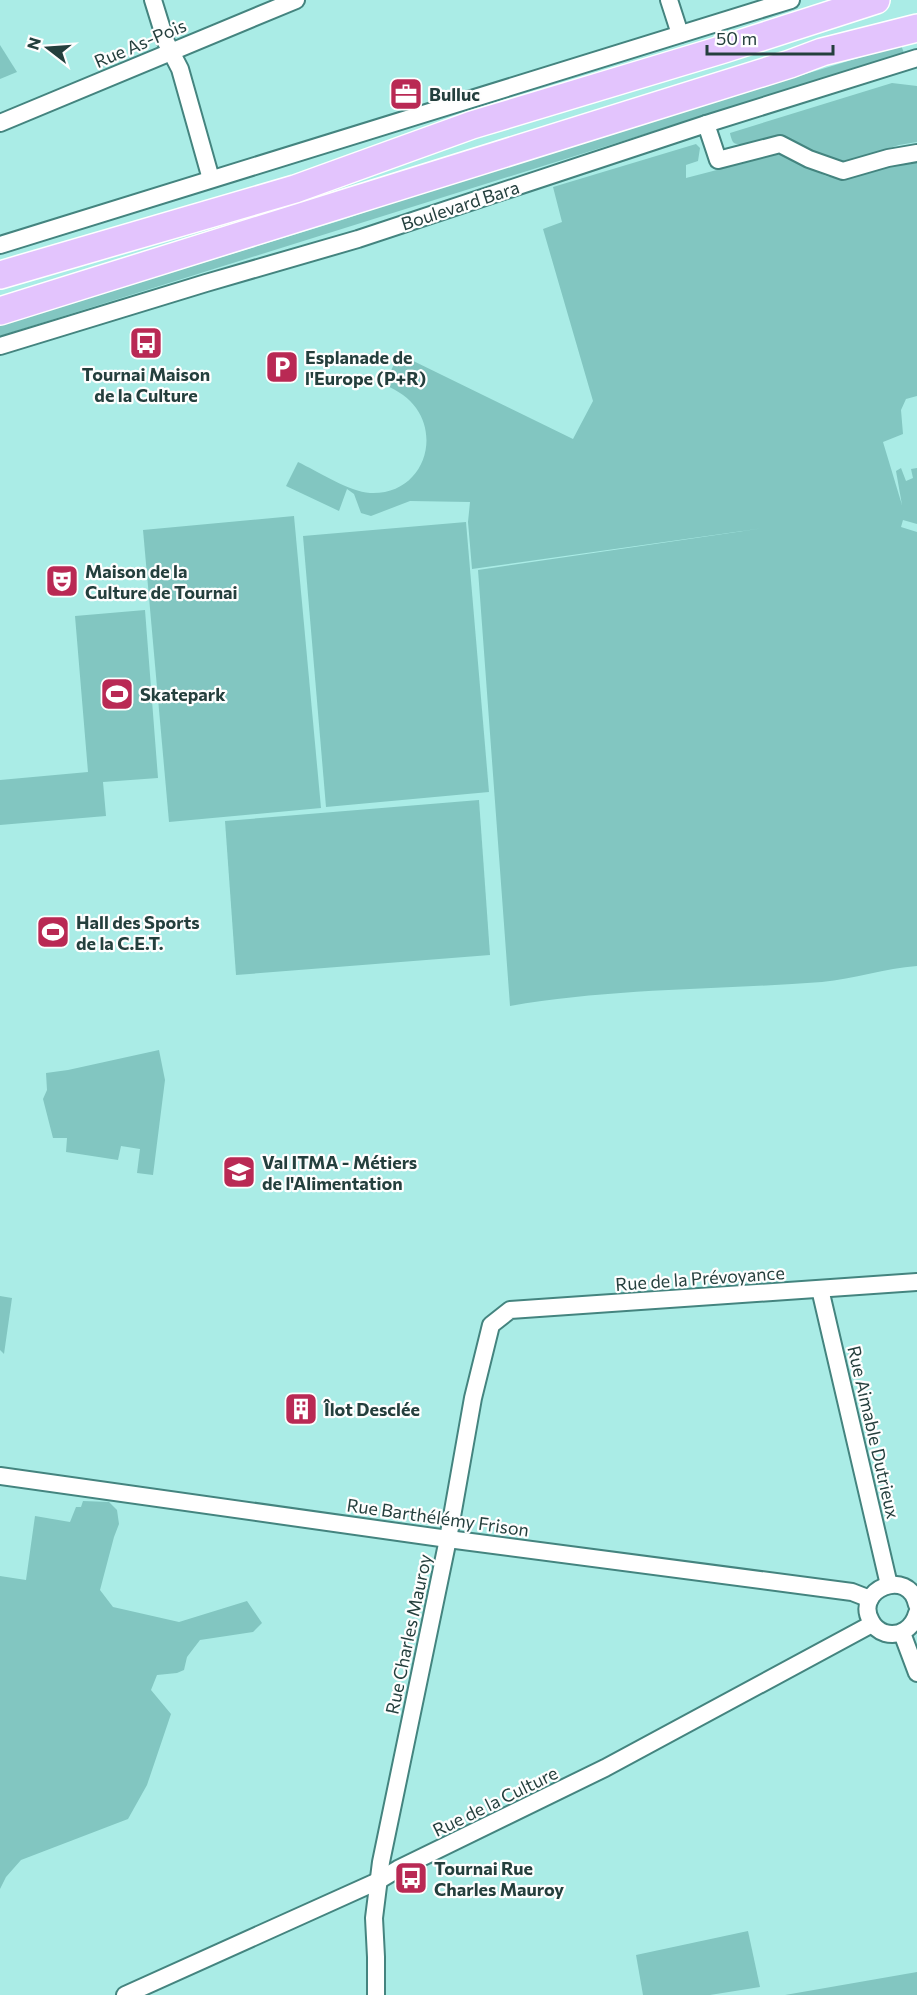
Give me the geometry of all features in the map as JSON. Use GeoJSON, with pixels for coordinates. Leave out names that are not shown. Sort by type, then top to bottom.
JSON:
{"type":"FeatureCollection","features":[{"type":"Feature","properties":{"kind":"main road"},"geometry":{"type":"LineString","coordinates":[[0,275],[294,189],[472,125],[864,4]]}},
{"type":"Feature","properties":{"kind":"main road"},"geometry":{"type":"LineString","coordinates":[[822,52],[868,25],[917,10]]}},
{"type":"Feature","properties":{"kind":"main road"},"geometry":{"type":"LineString","coordinates":[[822,52],[917,28]]}},
{"type":"Feature","properties":{"kind":"main road","name":"Boulevard Bara"},"geometry":{"type":"LineString","coordinates":[[0,311],[790,64],[822,52]]}},
{"type":"Feature","properties":{"kind":"street"},"geometry":{"type":"LineString","coordinates":[[153,0],[166,42],[180,69],[211,180]]}},
{"type":"Feature","properties":{"kind":"street","name":"Rue As-Pois"},"geometry":{"type":"LineString","coordinates":[[0,123],[296,0]]}},
{"type":"Feature","properties":{"kind":"street"},"geometry":{"type":"LineString","coordinates":[[669,0],[680,34]]}},
{"type":"Feature","properties":{"kind":"street"},"geometry":{"type":"LineString","coordinates":[[0,245],[791,0]]}},
{"type":"Feature","properties":{"kind":"street","name":"Boulevard Bara"},"geometry":{"type":"LineString","coordinates":[[0,346],[358,239],[706,124],[917,58]]}},
{"type":"Feature","properties":{"kind":"street"},"geometry":{"type":"LineString","coordinates":[[706,124],[718,160],[780,144],[809,159],[843,171],[888,158],[917,153]]}},
{"type":"Feature","properties":{"kind":"street","name":"Rue de la Prévoyance"},"geometry":{"type":"LineString","coordinates":[[491,1325],[510,1310],[917,1282]]}},
{"type":"Feature","properties":{"kind":"street","name":"Rue Aimable Dutrieux"},"geometry":{"type":"LineString","coordinates":[[820,1289],[889,1585]]}},
{"type":"Feature","properties":{"kind":"street","name":"Rue Charles Mauroy"},"geometry":{"type":"LineString","coordinates":[[376,1995],[374,1918],[378,1881],[448,1539],[473,1398],[491,1325]]}},
{"type":"Feature","properties":{"kind":"street","name":"Rue Barthélémy Frison"},"geometry":{"type":"LineString","coordinates":[[0,1476],[448,1539],[852,1592],[870,1599]]}},
{"type":"Feature","properties":{"kind":"street"},"geometry":{"type":"LineString","coordinates":[[917,1602],[906,1588],[889,1585],[880,1588],[870,1599],[867,1607],[872,1624],[880,1631],[891,1635],[902,1633],[910,1628],[917,1613]]}},
{"type":"Feature","properties":{"kind":"street","name":"Rue de la Culture"},"geometry":{"type":"LineString","coordinates":[[125,1995],[378,1881],[398,1869],[605,1768],[872,1624]]}},
{"type":"Feature","properties":{"kind":"street"},"geometry":{"type":"LineString","coordinates":[[902,1633],[917,1673]]}},
{"type":"Feature","properties":{"kind":"shaded area"},"geometry":{"type":"Polygon","coordinates":[[[0,45],[17,72],[0,79],[0,45]]]}},
{"type":"Feature","properties":{"kind":"shaded area"},"geometry":{"type":"Polygon","coordinates":[[[901,45],[904,53],[0,336],[0,325],[339,221],[647,122],[901,45]]]}},
{"type":"Feature","properties":{"kind":"shaded area"},"geometry":{"type":"Polygon","coordinates":[[[892,83],[917,86],[917,142],[836,163],[780,138],[747,144],[733,142],[730,133],[892,83]]]}},
{"type":"Feature","properties":{"kind":"shaded area"},"geometry":{"type":"Polygon","coordinates":[[[696,144],[700,148],[698,161],[686,165],[686,178],[779,154],[826,176],[845,180],[917,159],[917,396],[906,399],[901,410],[903,434],[883,442],[902,505],[896,471],[901,468],[906,481],[913,478],[911,469],[917,468],[917,524],[903,520],[901,527],[917,532],[917,966],[822,982],[588,996],[510,1006],[478,570],[785,525],[472,569],[468,522],[470,502],[410,501],[371,516],[361,513],[354,494],[347,489],[339,511],[286,486],[298,462],[362,492],[391,490],[408,481],[420,466],[426,449],[426,431],[419,412],[405,397],[384,385],[399,354],[573,439],[593,401],[543,229],[562,222],[553,187],[696,144]]]}},
{"type":"Feature","properties":{"kind":"shaded area"},"geometry":{"type":"Polygon","coordinates":[[[294,516],[321,808],[169,822],[143,530],[294,516]]]}},
{"type":"Feature","properties":{"kind":"shaded area"},"geometry":{"type":"Polygon","coordinates":[[[466,522],[489,792],[326,807],[303,536],[466,522]]]}},
{"type":"Feature","properties":{"kind":"shaded area","name":"Skatepark"},"geometry":{"type":"Polygon","coordinates":[[[145,610],[158,778],[103,782],[106,816],[0,825],[0,780],[88,772],[75,616],[145,610]]]}},
{"type":"Feature","properties":{"kind":"shaded area"},"geometry":{"type":"Polygon","coordinates":[[[479,800],[490,955],[236,975],[225,821],[479,800]]]}},
{"type":"Feature","properties":{"kind":"shaded area"},"geometry":{"type":"Polygon","coordinates":[[[159,1050],[165,1080],[153,1175],[137,1173],[140,1149],[121,1146],[118,1160],[66,1152],[67,1138],[53,1138],[43,1099],[47,1090],[46,1073],[159,1050]]]}},
{"type":"Feature","properties":{"kind":"shaded area"},"geometry":{"type":"Polygon","coordinates":[[[0,1296],[12,1298],[4,1354],[0,1350],[0,1296]]]}},
{"type":"Feature","properties":{"kind":"shaded area"},"geometry":{"type":"Polygon","coordinates":[[[83,1501],[109,1502],[117,1510],[119,1524],[100,1590],[113,1607],[179,1622],[247,1601],[262,1623],[253,1632],[200,1640],[187,1657],[184,1670],[157,1675],[151,1690],[171,1714],[147,1785],[128,1819],[21,1860],[6,1877],[0,1889],[0,1576],[26,1580],[35,1516],[70,1522],[76,1507],[81,1507],[83,1501]]]}},
{"type":"Feature","properties":{"kind":"shaded area"},"geometry":{"type":"Polygon","coordinates":[[[748,1931],[760,1987],[710,1995],[643,1995],[636,1955],[748,1931]]]}},
{"type":"Feature","properties":{"kind":"shaded area"},"geometry":{"type":"Polygon","coordinates":[[[917,1972],[917,1995],[785,1995],[917,1972]]]}},
{"type":"Feature","properties":{"kind":"place","name":"Bulluc"},"geometry":{"type":"Point","coordinates":[406,94]}},
{"type":"Feature","properties":{"kind":"place","name":"Tournai Maison de la Culture"},"geometry":{"type":"Point","coordinates":[146,343]}},
{"type":"Feature","properties":{"kind":"place","name":"Esplanade de l'Europe (P+R)"},"geometry":{"type":"Point","coordinates":[282,367]}},
{"type":"Feature","properties":{"kind":"place","name":"Maison de la Culture de Tournai"},"geometry":{"type":"Point","coordinates":[62,581]}},
{"type":"Feature","properties":{"kind":"place","name":"Skatepark"},"geometry":{"type":"Point","coordinates":[117,694]}},
{"type":"Feature","properties":{"kind":"place","name":"Hall des Sports de la C.E.T."},"geometry":{"type":"Point","coordinates":[53,932]}},
{"type":"Feature","properties":{"kind":"place","name":"Val ITMA - Métiers de l'Alimentation"},"geometry":{"type":"Point","coordinates":[239,1172]}},
{"type":"Feature","properties":{"kind":"place","name":"Îlot Desclée"},"geometry":{"type":"Point","coordinates":[301,1409]}},
{"type":"Feature","properties":{"kind":"place","name":"Tournai Rue Charles Mauroy"},"geometry":{"type":"Point","coordinates":[411,1878]}}]}
